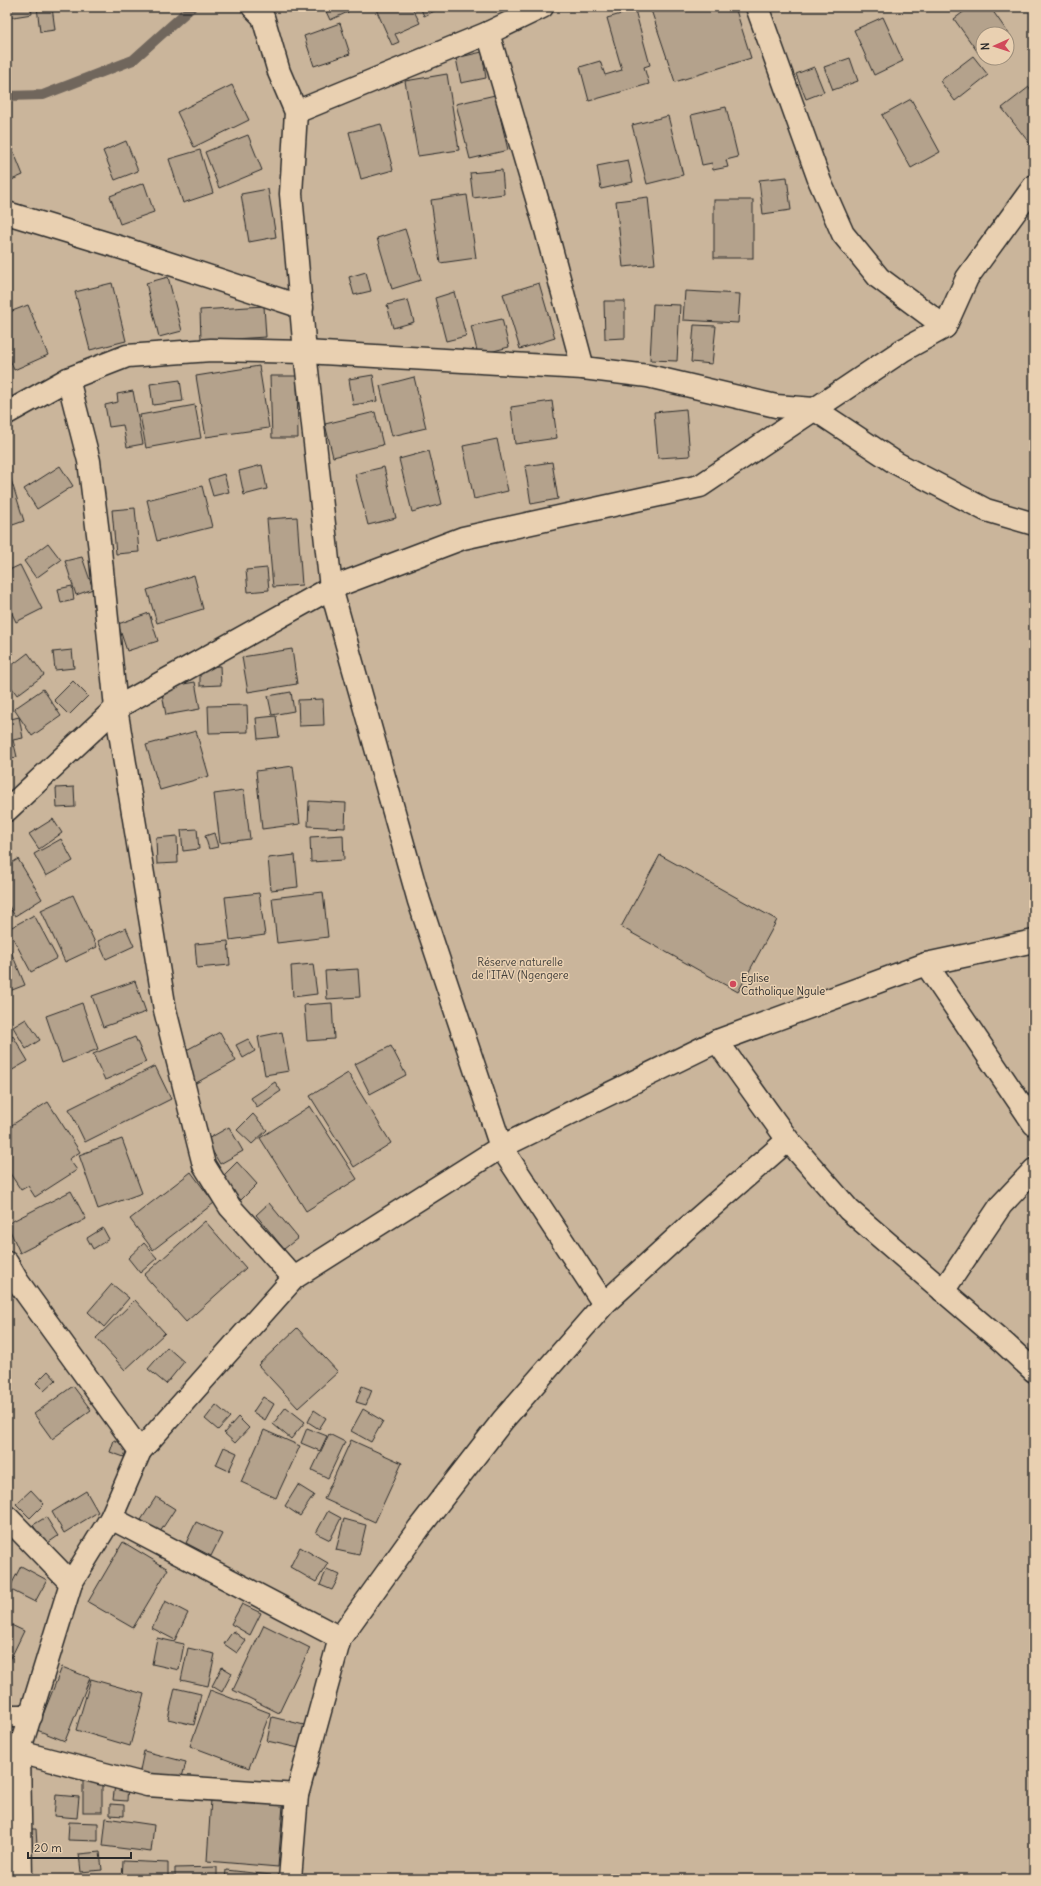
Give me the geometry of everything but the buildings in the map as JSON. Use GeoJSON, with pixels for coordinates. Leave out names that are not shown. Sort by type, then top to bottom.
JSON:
{"type":"FeatureCollection","features":[{"type":"Feature","properties":{"kind":"street"},"geometry":{"type":"LineString","coordinates":[[253,7],[263,17],[279,72],[296,112],[291,194],[305,352],[331,588],[419,901],[501,1147],[604,1304]]}},
{"type":"Feature","properties":{"kind":"street"},"geometry":{"type":"LineString","coordinates":[[296,112],[488,33],[542,7]]}},
{"type":"Feature","properties":{"kind":"street"},"geometry":{"type":"LineString","coordinates":[[757,7],[820,182],[843,234],[879,278],[945,327]]}},
{"type":"Feature","properties":{"kind":"street"},"geometry":{"type":"LineString","coordinates":[[488,33],[545,226],[583,368]]}},
{"type":"Feature","properties":{"kind":"street"},"geometry":{"type":"LineString","coordinates":[[7,810],[116,708],[331,588],[463,538],[700,486],[903,350],[945,327],[967,278],[1034,186]]}},
{"type":"Feature","properties":{"kind":"street"},"geometry":{"type":"LineString","coordinates":[[7,214],[122,248],[302,307]]}},
{"type":"Feature","properties":{"kind":"street"},"geometry":{"type":"LineString","coordinates":[[7,413],[68,380],[127,356],[211,350],[305,352],[583,368],[648,376],[776,406],[814,409],[896,463],[986,510],[1034,524]]}},
{"type":"Feature","properties":{"kind":"street"},"geometry":{"type":"LineString","coordinates":[[68,380],[89,461],[100,550],[116,708],[165,1010],[204,1165],[230,1207],[294,1278]]}},
{"type":"Feature","properties":{"kind":"street"},"geometry":{"type":"LineString","coordinates":[[21,1879],[19,1752],[71,1583],[111,1518],[140,1451],[294,1278],[501,1147],[717,1041],[926,964],[1034,941]]}},
{"type":"Feature","properties":{"kind":"street"},"geometry":{"type":"LineString","coordinates":[[926,964],[1034,1124]]}},
{"type":"Feature","properties":{"kind":"street"},"geometry":{"type":"LineString","coordinates":[[717,1041],[788,1140],[849,1210],[1034,1371]]}},
{"type":"Feature","properties":{"kind":"street"},"geometry":{"type":"LineString","coordinates":[[290,1879],[298,1795],[340,1638],[419,1528],[503,1420],[604,1304],[686,1229],[788,1140]]}},
{"type":"Feature","properties":{"kind":"street"},"geometry":{"type":"LineString","coordinates":[[943,1291],[1001,1205],[1034,1170]]}},
{"type":"Feature","properties":{"kind":"street"},"geometry":{"type":"LineString","coordinates":[[7,1263],[18,1282],[140,1451]]}},
{"type":"Feature","properties":{"kind":"street"},"geometry":{"type":"LineString","coordinates":[[7,1517],[71,1583]]}},
{"type":"Feature","properties":{"kind":"street"},"geometry":{"type":"LineString","coordinates":[[111,1518],[340,1638]]}},
{"type":"Feature","properties":{"kind":"street"},"geometry":{"type":"LineString","coordinates":[[7,1716],[31,1716]]}},
{"type":"Feature","properties":{"kind":"street"},"geometry":{"type":"LineString","coordinates":[[19,1752],[147,1785],[298,1795]]}},
{"type":"Feature","properties":{"kind":"green space","name":"Réserve naturelle de l'ITAV (Ngengere"},"geometry":{"type":"Polygon","coordinates":[[[7,7],[1034,7],[1034,1879],[7,1879],[7,7]]]}},
{"type":"Feature","properties":{"kind":"waterway"},"geometry":{"type":"LineString","coordinates":[[7,96],[43,95],[133,60],[192,7]]}},
{"type":"Feature","properties":{"kind":"place","name":"Eglise Catholique Ngule"},"geometry":{"type":"Point","coordinates":[733,984]}}]}
